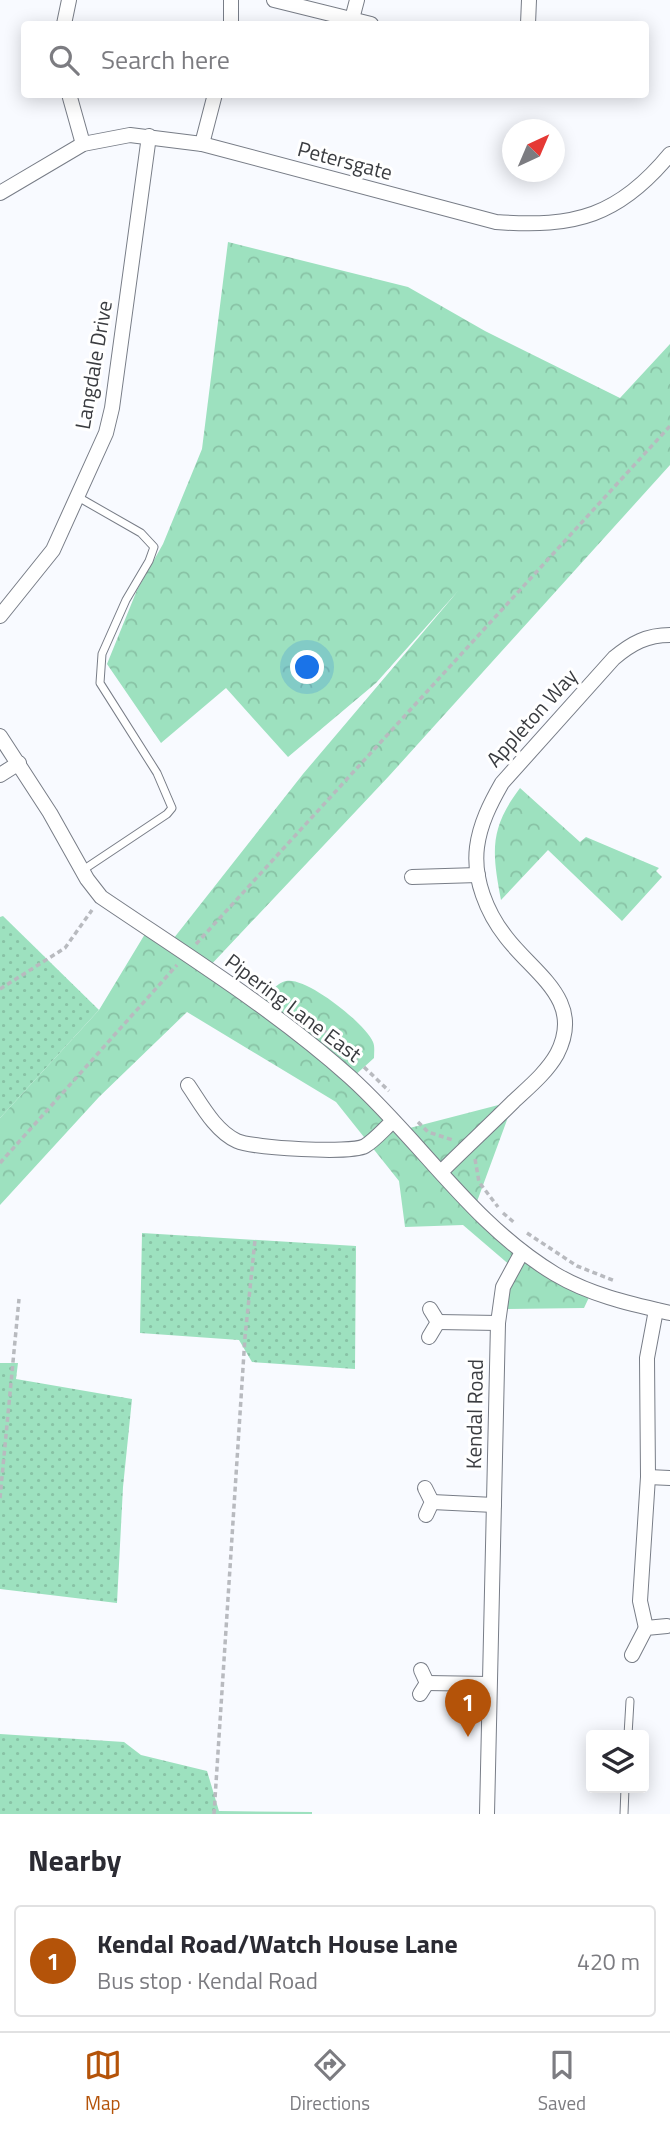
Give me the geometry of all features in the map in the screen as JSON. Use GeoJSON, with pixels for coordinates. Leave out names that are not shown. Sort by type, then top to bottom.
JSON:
{"type":"FeatureCollection","features":[{"type":"Feature","properties":{"kind":"street"},"geometry":{"type":"LineString","coordinates":[[65,21],[69,0]]}},
{"type":"Feature","properties":{"kind":"street"},"geometry":{"type":"LineString","coordinates":[[230,0],[230,21]]}},
{"type":"Feature","properties":{"kind":"street"},"geometry":{"type":"LineString","coordinates":[[274,0],[360,21]]}},
{"type":"Feature","properties":{"kind":"street"},"geometry":{"type":"LineString","coordinates":[[352,19],[357,0]]}},
{"type":"Feature","properties":{"kind":"street"},"geometry":{"type":"LineString","coordinates":[[528,21],[529,0]]}},
{"type":"Feature","properties":{"kind":"street"},"geometry":{"type":"LineString","coordinates":[[70,98],[83,144]]}},
{"type":"Feature","properties":{"kind":"street"},"geometry":{"type":"LineString","coordinates":[[202,144],[214,98]]}},
{"type":"Feature","properties":{"kind":"street","name":"Petersgate"},"geometry":{"type":"LineString","coordinates":[[0,193],[83,144],[118,136],[149,136],[202,144],[496,222],[554,223],[600,212],[648,181],[670,154]]}},
{"type":"Feature","properties":{"kind":"street","name":"Langdale Drive"},"geometry":{"type":"LineString","coordinates":[[0,616],[53,551],[106,433],[112,408],[149,136]]}},
{"type":"Feature","properties":{"kind":"street","name":"Appleton Way"},"geometry":{"type":"LineString","coordinates":[[441,1172],[538,1078],[556,1056],[565,1027],[565,1013],[558,996],[496,923],[485,901],[478,875],[477,850],[481,827],[502,783],[614,658],[630,645],[646,638],[670,635]]}},
{"type":"Feature","properties":{"kind":"street","name":"Pipering Lane East"},"geometry":{"type":"LineString","coordinates":[[0,736],[101,897],[309,1042],[352,1078],[484,1217],[522,1252],[557,1275],[592,1291],[663,1312]]}},
{"type":"Feature","properties":{"kind":"street"},"geometry":{"type":"LineString","coordinates":[[0,775],[19,763]]}},
{"type":"Feature","properties":{"kind":"street"},"geometry":{"type":"LineString","coordinates":[[412,877],[478,875]]}},
{"type":"Feature","properties":{"kind":"street"},"geometry":{"type":"LineString","coordinates":[[188,1085],[224,1132],[237,1141],[256,1145],[346,1151],[364,1147],[393,1121]]}},
{"type":"Feature","properties":{"kind":"street","name":"Kendal Road"},"geometry":{"type":"LineString","coordinates":[[486,1814],[498,1323],[503,1287],[522,1252]]}},
{"type":"Feature","properties":{"kind":"street"},"geometry":{"type":"LineString","coordinates":[[632,1655],[646,1628],[640,1601],[648,1477],[647,1358],[663,1312]]}},
{"type":"Feature","properties":{"kind":"street"},"geometry":{"type":"LineString","coordinates":[[429,1337],[434,1315],[498,1323]]}},
{"type":"Feature","properties":{"kind":"street"},"geometry":{"type":"LineString","coordinates":[[648,1477],[670,1478]]}},
{"type":"Feature","properties":{"kind":"street"},"geometry":{"type":"LineString","coordinates":[[425,1488],[429,1508],[494,1505]]}},
{"type":"Feature","properties":{"kind":"street"},"geometry":{"type":"LineString","coordinates":[[646,1628],[667,1626]]}},
{"type":"Feature","properties":{"kind":"street"},"geometry":{"type":"LineString","coordinates":[[423,1682],[489,1684]]}},
{"type":"Feature","properties":{"kind":"lane"},"geometry":{"type":"LineString","coordinates":[[78,497],[141,533],[154,547],[102,654],[100,683],[157,773],[172,808],[83,870]]}},
{"type":"Feature","properties":{"kind":"lane"},"geometry":{"type":"LineString","coordinates":[[628,1730],[630,1701]]}},
{"type":"Feature","properties":{"kind":"lane"},"geometry":{"type":"LineString","coordinates":[[624,1814],[625,1793]]}},
{"type":"Feature","properties":{"kind":"path"},"geometry":{"type":"LineString","coordinates":[[0,1163],[186,954],[670,426]]}},
{"type":"Feature","properties":{"kind":"path"},"geometry":{"type":"LineString","coordinates":[[0,989],[65,948],[101,897]]}},
{"type":"Feature","properties":{"kind":"path"},"geometry":{"type":"LineString","coordinates":[[214,1814],[245,1337],[255,1240]]}},
{"type":"Feature","properties":{"kind":"path"},"geometry":{"type":"LineString","coordinates":[[0,1498],[19,1299]]}},
{"type":"Feature","properties":{"kind":"green space"},"geometry":{"type":"Polygon","coordinates":[[[228,242],[408,287],[485,331],[620,398],[670,344],[670,465],[389,776],[207,969],[258,1005],[278,985],[295,981],[320,993],[348,1013],[368,1034],[374,1048],[374,1058],[352,1078],[402,1130],[514,1101],[475,1207],[484,1217],[592,1291],[584,1308],[500,1309],[512,1267],[463,1225],[405,1227],[399,1181],[336,1102],[187,1012],[99,1097],[0,1205],[0,1118],[99,1010],[148,929],[170,943],[303,774],[458,591],[376,683],[288,757],[226,688],[161,743],[107,664],[137,590],[163,544],[202,449],[228,242]]]}},
{"type":"Feature","properties":{"kind":"green space"},"geometry":{"type":"Polygon","coordinates":[[[520,788],[580,842],[586,837],[659,868],[656,871],[662,877],[622,921],[548,850],[501,900],[495,854],[498,829],[520,788]]]}},
{"type":"Feature","properties":{"kind":"green space"},"geometry":{"type":"Polygon","coordinates":[[[3,916],[99,1010],[0,1118],[0,917],[3,916]]]}},
{"type":"Feature","properties":{"kind":"green space"},"geometry":{"type":"Polygon","coordinates":[[[142,1233],[356,1246],[355,1369],[252,1362],[239,1340],[140,1333],[142,1233]]]}},
{"type":"Feature","properties":{"kind":"green space"},"geometry":{"type":"Polygon","coordinates":[[[0,1363],[18,1363],[16,1379],[132,1399],[123,1487],[117,1603],[0,1589],[0,1363]]]}},
{"type":"Feature","properties":{"kind":"green space"},"geometry":{"type":"Polygon","coordinates":[[[0,1734],[124,1742],[141,1755],[207,1771],[219,1811],[312,1814],[0,1814],[0,1734]]]}},
{"type":"Feature","properties":{"kind":"place","name":"Kendal Road/Watch House Lane"},"geometry":{"type":"Point","coordinates":[468,1737]}}]}
